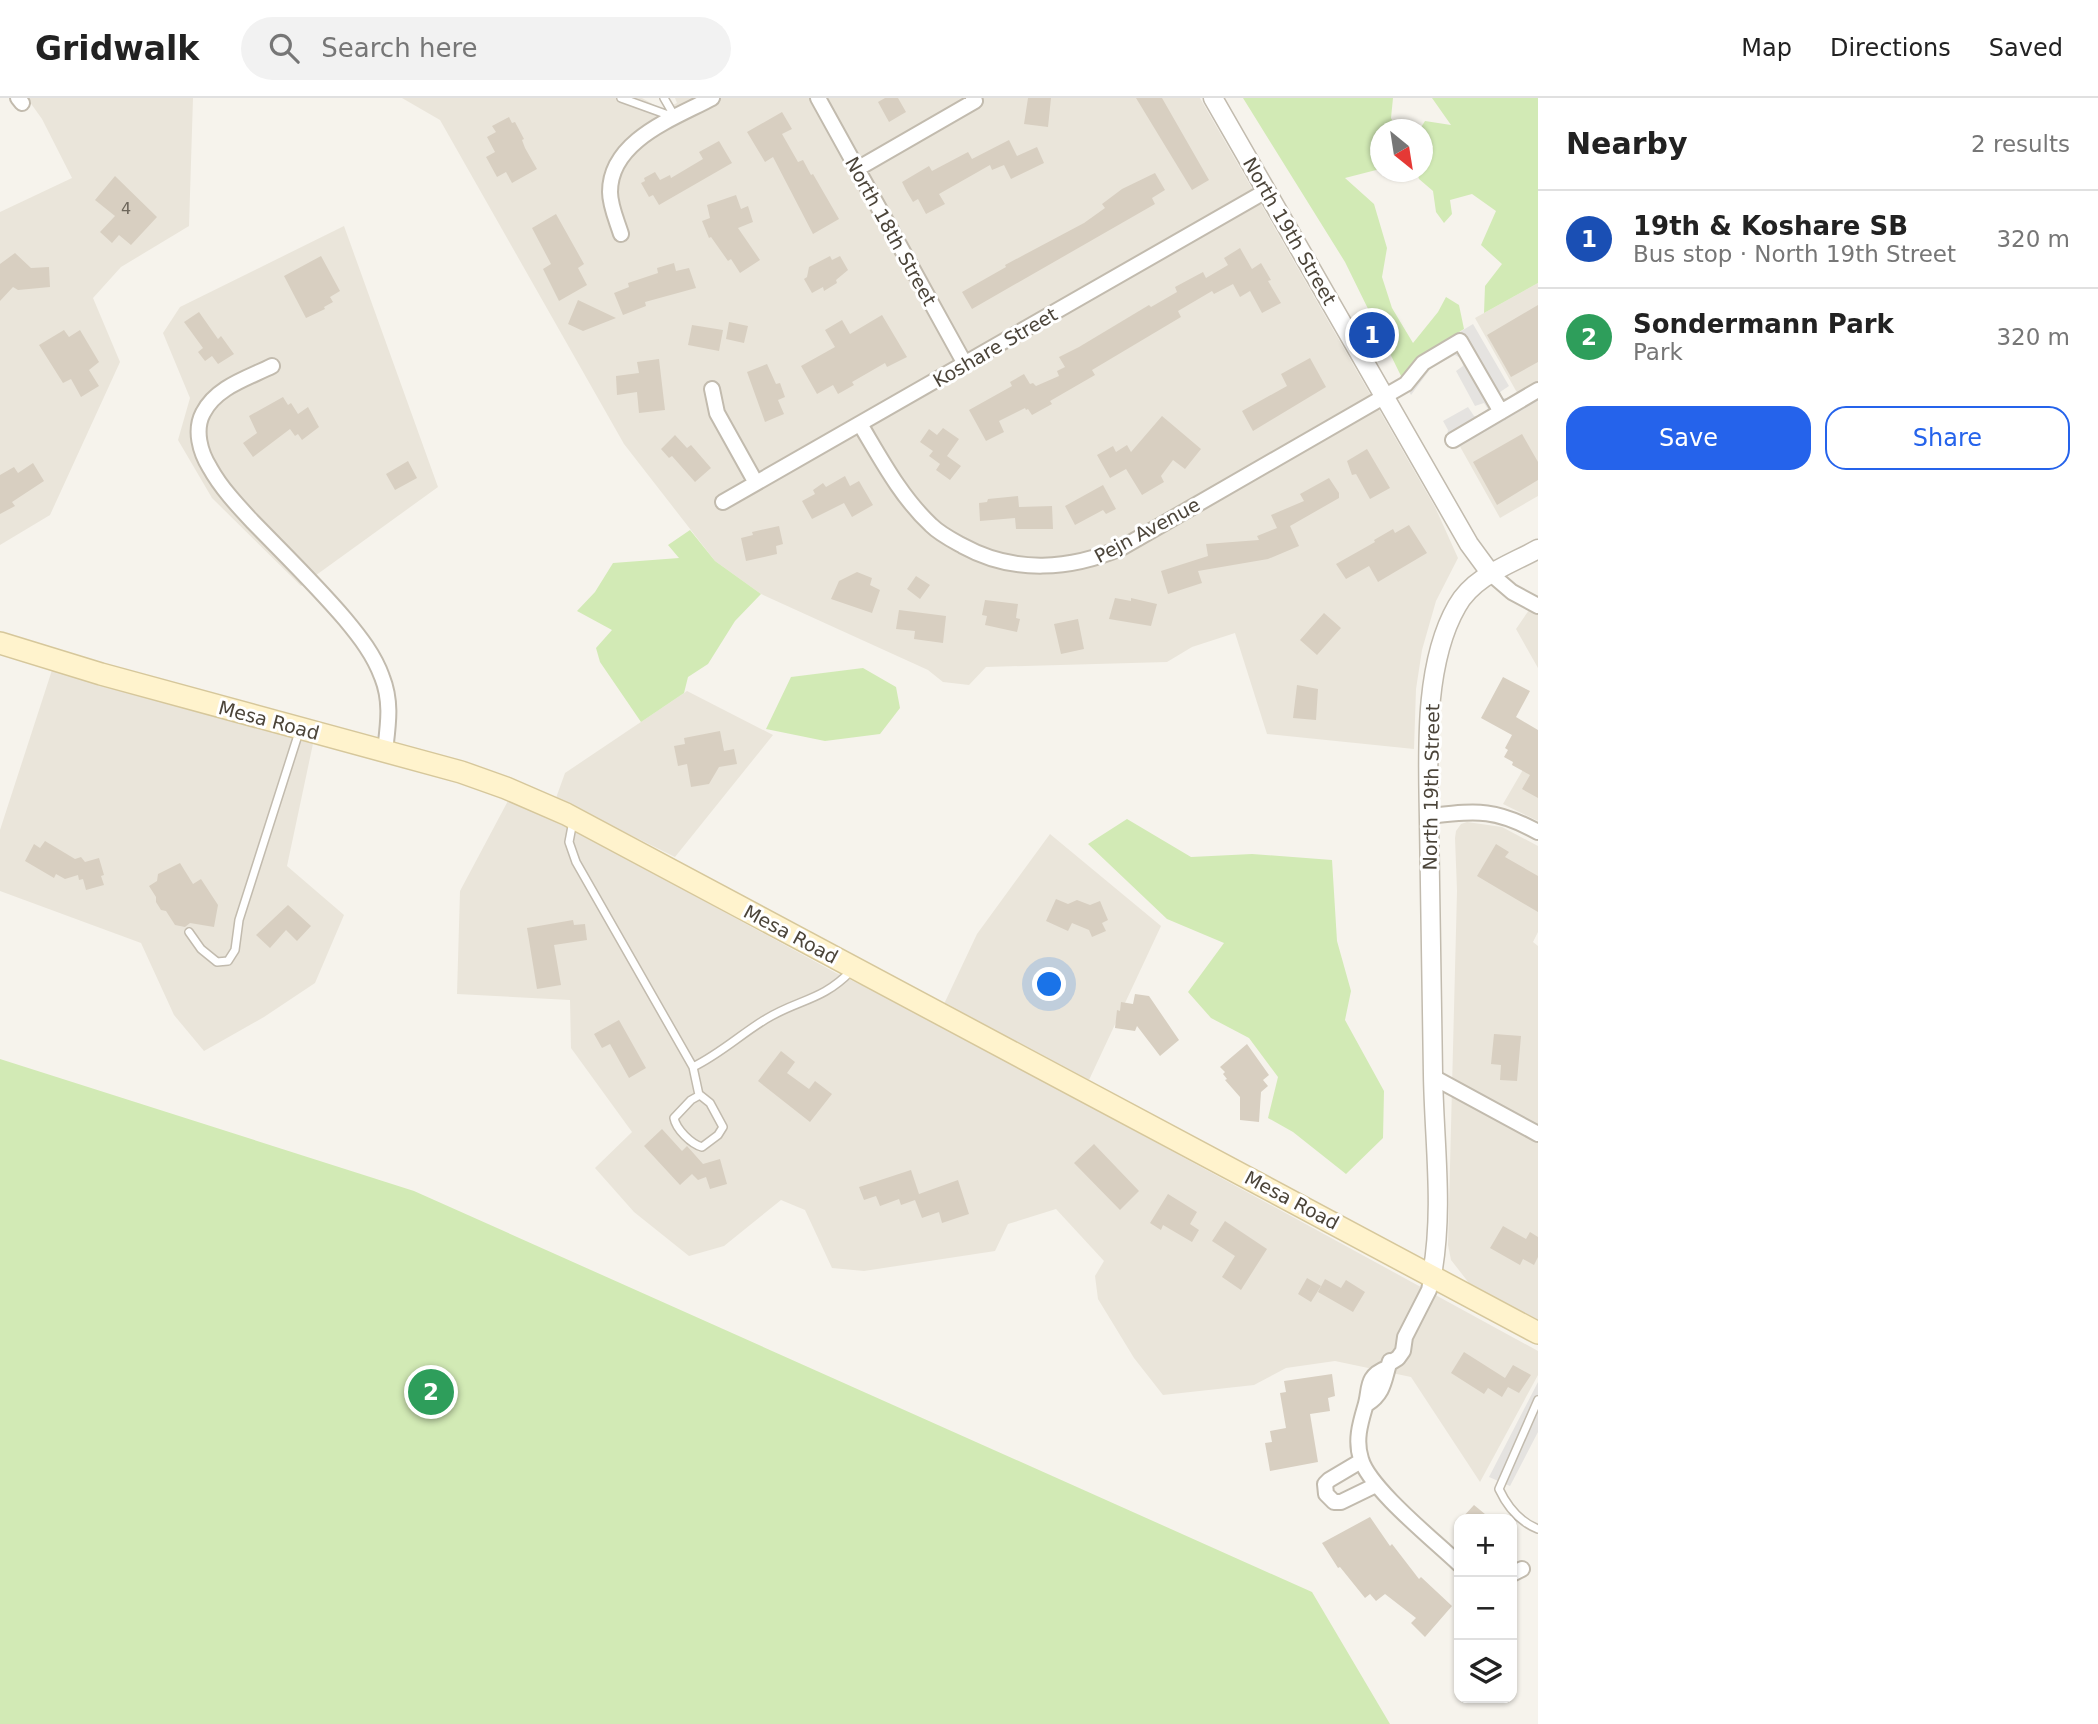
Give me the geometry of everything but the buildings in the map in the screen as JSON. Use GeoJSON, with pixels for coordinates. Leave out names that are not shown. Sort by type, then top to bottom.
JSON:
{"type":"FeatureCollection","features":[{"type":"Feature","properties":{"kind":"main road","name":"Mesa Road"},"geometry":{"type":"LineString","coordinates":[[0,643],[101,674],[483,780],[573,818],[1538,1333]]}},
{"type":"Feature","properties":{"kind":"street"},"geometry":{"type":"LineString","coordinates":[[621,234],[610,194],[615,170],[633,144],[675,117],[712,98]]}},
{"type":"Feature","properties":{"kind":"street","name":"North 18th Street"},"geometry":{"type":"LineString","coordinates":[[818,98],[965,364]]}},
{"type":"Feature","properties":{"kind":"street"},"geometry":{"type":"LineString","coordinates":[[857,169],[975,101],[973,98]]}},
{"type":"Feature","properties":{"kind":"street","name":"North 19th Street"},"geometry":{"type":"LineString","coordinates":[[1213,98],[1469,544],[1491,574],[1471,588],[1457,605],[1442,643],[1435,673],[1430,724],[1428,776],[1433,1077],[1438,1205],[1438,1233],[1432,1276]]}},
{"type":"Feature","properties":{"kind":"street","name":"Koshare Street"},"geometry":{"type":"LineString","coordinates":[[723,502],[1266,191]]}},
{"type":"Feature","properties":{"kind":"street","name":"Pejn Avenue"},"geometry":{"type":"LineString","coordinates":[[860,424],[892,478],[932,526],[971,550],[995,560],[1040,566],[1083,562],[1123,547],[1406,384],[1423,363],[1460,341],[1500,412]]}},
{"type":"Feature","properties":{"kind":"street"},"geometry":{"type":"LineString","coordinates":[[272,366],[226,389],[211,401],[200,421],[202,451],[210,470],[233,499],[344,618],[368,649],[383,678],[388,697],[385,751]]}},
{"type":"Feature","properties":{"kind":"street"},"geometry":{"type":"LineString","coordinates":[[712,389],[717,413],[756,483]]}},
{"type":"Feature","properties":{"kind":"street"},"geometry":{"type":"LineString","coordinates":[[1453,440],[1538,390]]}},
{"type":"Feature","properties":{"kind":"street"},"geometry":{"type":"LineString","coordinates":[[1538,549],[1491,574],[1512,592],[1538,607]]}},
{"type":"Feature","properties":{"kind":"street"},"geometry":{"type":"LineString","coordinates":[[1429,816],[1483,811],[1515,819],[1538,832]]}},
{"type":"Feature","properties":{"kind":"street"},"geometry":{"type":"LineString","coordinates":[[1433,1077],[1538,1134]]}},
{"type":"Feature","properties":{"kind":"street"},"geometry":{"type":"LineString","coordinates":[[1432,1276],[1424,1301],[1405,1337],[1402,1351],[1389,1366],[1379,1394],[1367,1404],[1359,1429],[1358,1449],[1361,1461],[1376,1485],[1454,1559]]}},
{"type":"Feature","properties":{"kind":"street"},"geometry":{"type":"LineString","coordinates":[[1361,1461],[1329,1480],[1325,1484],[1326,1494],[1334,1503],[1341,1502],[1376,1485]]}},
{"type":"Feature","properties":{"kind":"lane"},"geometry":{"type":"LineString","coordinates":[[621,98],[675,117]]}},
{"type":"Feature","properties":{"kind":"lane"},"geometry":{"type":"LineString","coordinates":[[664,98],[675,117]]}},
{"type":"Feature","properties":{"kind":"lane"},"geometry":{"type":"LineString","coordinates":[[189,932],[201,949],[217,962],[228,961],[233,955],[239,920],[300,728]]}},
{"type":"Feature","properties":{"kind":"lane"},"geometry":{"type":"LineString","coordinates":[[573,818],[569,842],[576,862],[693,1067],[699,1096],[710,1103],[723,1127],[718,1135],[702,1147],[695,1145],[676,1125],[674,1118],[691,1100],[699,1096]]}},
{"type":"Feature","properties":{"kind":"lane"},"geometry":{"type":"LineString","coordinates":[[693,1067],[723,1051],[773,1015],[832,989],[854,968]]}},
{"type":"Feature","properties":{"kind":"lane"},"geometry":{"type":"LineString","coordinates":[[1538,1400],[1499,1489],[1509,1506],[1523,1521],[1538,1529]]}},
{"type":"Feature","properties":{"kind":"shaded area"},"geometry":{"type":"Polygon","coordinates":[[[27,98],[193,98],[189,226],[121,267],[93,298],[120,362],[50,515],[0,545],[0,212],[72,178],[42,119],[27,98]]]}},
{"type":"Feature","properties":{"kind":"shaded area"},"geometry":{"type":"Polygon","coordinates":[[[402,98],[642,98],[663,110],[677,103],[675,98],[1200,98],[1435,507],[1458,558],[1436,601],[1422,650],[1416,689],[1414,749],[1267,734],[1235,633],[1192,647],[1167,662],[986,667],[969,685],[943,682],[928,670],[761,594],[715,561],[624,444],[440,120],[402,98]]]}},
{"type":"Feature","properties":{"kind":"shaded area"},"geometry":{"type":"Polygon","coordinates":[[[344,226],[438,487],[301,586],[212,498],[178,440],[190,398],[163,333],[180,307],[344,226]]]}},
{"type":"Feature","properties":{"kind":"shaded area"},"geometry":{"type":"Polygon","coordinates":[[[1538,283],[1538,496],[1500,518],[1458,443],[1524,405],[1475,318],[1538,283]]]}},
{"type":"Feature","properties":{"kind":"shaded area"},"geometry":{"type":"Polygon","coordinates":[[[1473,324],[1509,386],[1500,392],[1502,398],[1510,398],[1538,382],[1538,401],[1456,449],[1447,435],[1448,430],[1443,421],[1468,407],[1474,416],[1488,409],[1484,403],[1475,406],[1456,371],[1463,366],[1462,359],[1455,355],[1431,368],[1411,395],[1402,378],[1420,356],[1473,324]]]}},
{"type":"Feature","properties":{"kind":"shaded area"},"geometry":{"type":"Polygon","coordinates":[[[1538,597],[1538,668],[1516,629],[1538,597]]]}},
{"type":"Feature","properties":{"kind":"shaded area"},"geometry":{"type":"Polygon","coordinates":[[[53,667],[314,739],[287,866],[344,915],[315,983],[264,1017],[204,1051],[174,1015],[141,943],[0,891],[0,830],[53,667]]]}},
{"type":"Feature","properties":{"kind":"shaded area"},"geometry":{"type":"Polygon","coordinates":[[[687,691],[773,735],[675,857],[556,798],[565,773],[687,691]]]}},
{"type":"Feature","properties":{"kind":"shaded area"},"geometry":{"type":"Polygon","coordinates":[[[1538,744],[1538,821],[1503,804],[1538,744]]]}},
{"type":"Feature","properties":{"kind":"shaded area"},"geometry":{"type":"Polygon","coordinates":[[[509,799],[545,814],[836,973],[910,1008],[1538,1351],[1538,1375],[1480,1482],[1411,1377],[1335,1361],[1286,1368],[1254,1385],[1163,1395],[1134,1358],[1098,1299],[1095,1276],[1104,1261],[1056,1209],[1008,1224],[995,1251],[864,1271],[832,1268],[805,1210],[781,1200],[724,1246],[689,1256],[634,1212],[595,1168],[632,1132],[571,1048],[570,1000],[457,994],[460,891],[509,799]]]}},
{"type":"Feature","properties":{"kind":"shaded area"},"geometry":{"type":"Polygon","coordinates":[[[1467,822],[1502,827],[1538,846],[1538,932],[1533,942],[1538,946],[1538,1321],[1469,1283],[1451,1260],[1448,1245],[1457,891],[1455,838],[1461,824],[1467,822]]]}},
{"type":"Feature","properties":{"kind":"shaded area"},"geometry":{"type":"Polygon","coordinates":[[[1050,834],[1161,926],[1089,1080],[944,1004],[977,934],[1050,834]]]}},
{"type":"Feature","properties":{"kind":"shaded area"},"geometry":{"type":"Polygon","coordinates":[[[1538,1382],[1538,1432],[1510,1486],[1489,1477],[1538,1382]]]}},
{"type":"Feature","properties":{"kind":"green space"},"geometry":{"type":"Polygon","coordinates":[[[1243,98],[1393,98],[1392,119],[1370,119],[1370,172],[1345,178],[1374,204],[1387,248],[1382,277],[1392,308],[1413,343],[1438,312],[1446,297],[1459,305],[1464,329],[1420,356],[1402,378],[1345,262],[1243,98]]]}},
{"type":"Feature","properties":{"kind":"green space"},"geometry":{"type":"Polygon","coordinates":[[[1432,98],[1538,98],[1538,283],[1484,313],[1485,286],[1502,264],[1481,245],[1496,211],[1472,194],[1450,200],[1452,214],[1444,223],[1436,212],[1433,191],[1422,182],[1433,182],[1433,122],[1451,125],[1432,98]]]}},
{"type":"Feature","properties":{"kind":"green space"},"geometry":{"type":"Polygon","coordinates":[[[690,530],[715,561],[761,594],[735,621],[708,664],[688,677],[684,693],[641,722],[600,662],[596,648],[612,630],[577,611],[595,592],[613,563],[679,558],[668,545],[690,530]]]}},
{"type":"Feature","properties":{"kind":"green space"},"geometry":{"type":"Polygon","coordinates":[[[863,668],[896,687],[900,708],[880,734],[825,741],[766,729],[791,677],[863,668]]]}},
{"type":"Feature","properties":{"kind":"green space"},"geometry":{"type":"Polygon","coordinates":[[[1127,819],[1191,857],[1252,854],[1332,860],[1337,941],[1351,991],[1345,1020],[1384,1091],[1383,1138],[1346,1174],[1293,1132],[1268,1118],[1278,1077],[1249,1038],[1211,1018],[1188,992],[1224,943],[1167,919],[1088,844],[1127,819]]]}},
{"type":"Feature","properties":{"kind":"green space"},"geometry":{"type":"Polygon","coordinates":[[[0,1059],[414,1191],[1312,1592],[1390,1724],[0,1724],[0,1059]]]}},
{"type":"Feature","properties":{"kind":"place","name":"19th & Koshare SB"},"geometry":{"type":"Point","coordinates":[1372,335]}},
{"type":"Feature","properties":{"kind":"place","name":"Sondermann Park"},"geometry":{"type":"Point","coordinates":[431,1392]}}]}
